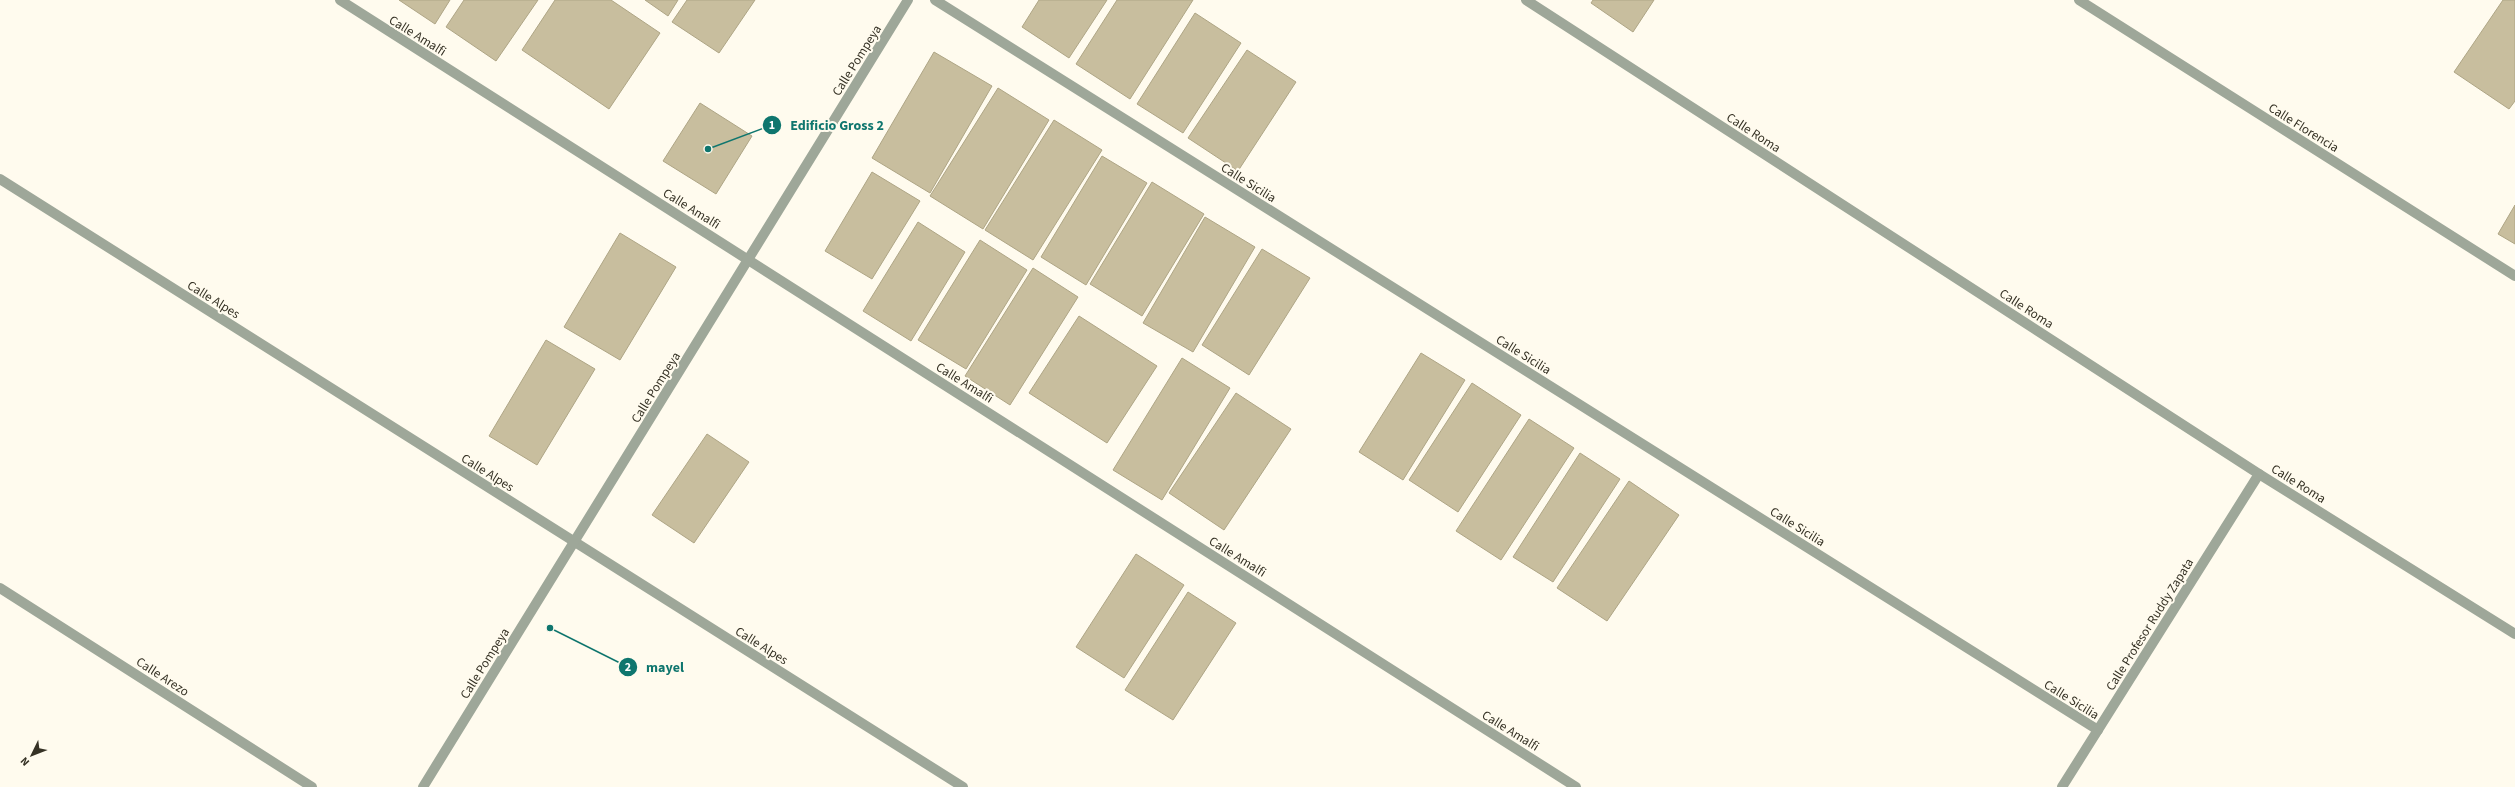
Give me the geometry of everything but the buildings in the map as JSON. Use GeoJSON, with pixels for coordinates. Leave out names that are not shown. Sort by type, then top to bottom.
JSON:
{"type":"FeatureCollection","features":[{"type":"Feature","properties":{"kind":"street","name":"Calle Amalfi"},"geometry":{"type":"LineString","coordinates":[[340,0],[1576,787]]}},
{"type":"Feature","properties":{"kind":"street","name":"Calle Pompeya"},"geometry":{"type":"LineString","coordinates":[[423,787],[908,0]]}},
{"type":"Feature","properties":{"kind":"street","name":"Calle Sicilia"},"geometry":{"type":"LineString","coordinates":[[935,0],[2098,730]]}},
{"type":"Feature","properties":{"kind":"street","name":"Calle Roma"},"geometry":{"type":"LineString","coordinates":[[1526,0],[2259,474],[2515,634]]}},
{"type":"Feature","properties":{"kind":"street","name":"Calle Florencia"},"geometry":{"type":"LineString","coordinates":[[2079,0],[2515,276]]}},
{"type":"Feature","properties":{"kind":"street","name":"Calle Alpes"},"geometry":{"type":"LineString","coordinates":[[0,179],[963,787]]}},
{"type":"Feature","properties":{"kind":"street","name":"Calle Profesor Ruddy Zapata"},"geometry":{"type":"LineString","coordinates":[[2062,787],[2259,474]]}},
{"type":"Feature","properties":{"kind":"street","name":"Calle Arezo"},"geometry":{"type":"LineString","coordinates":[[0,588],[312,787]]}},
{"type":"Feature","properties":{"kind":"place","name":"Edificio Gross 2"},"geometry":{"type":"Point","coordinates":[708,149]}},
{"type":"Feature","properties":{"kind":"place","name":"mayel"},"geometry":{"type":"Point","coordinates":[550,628]}}]}
